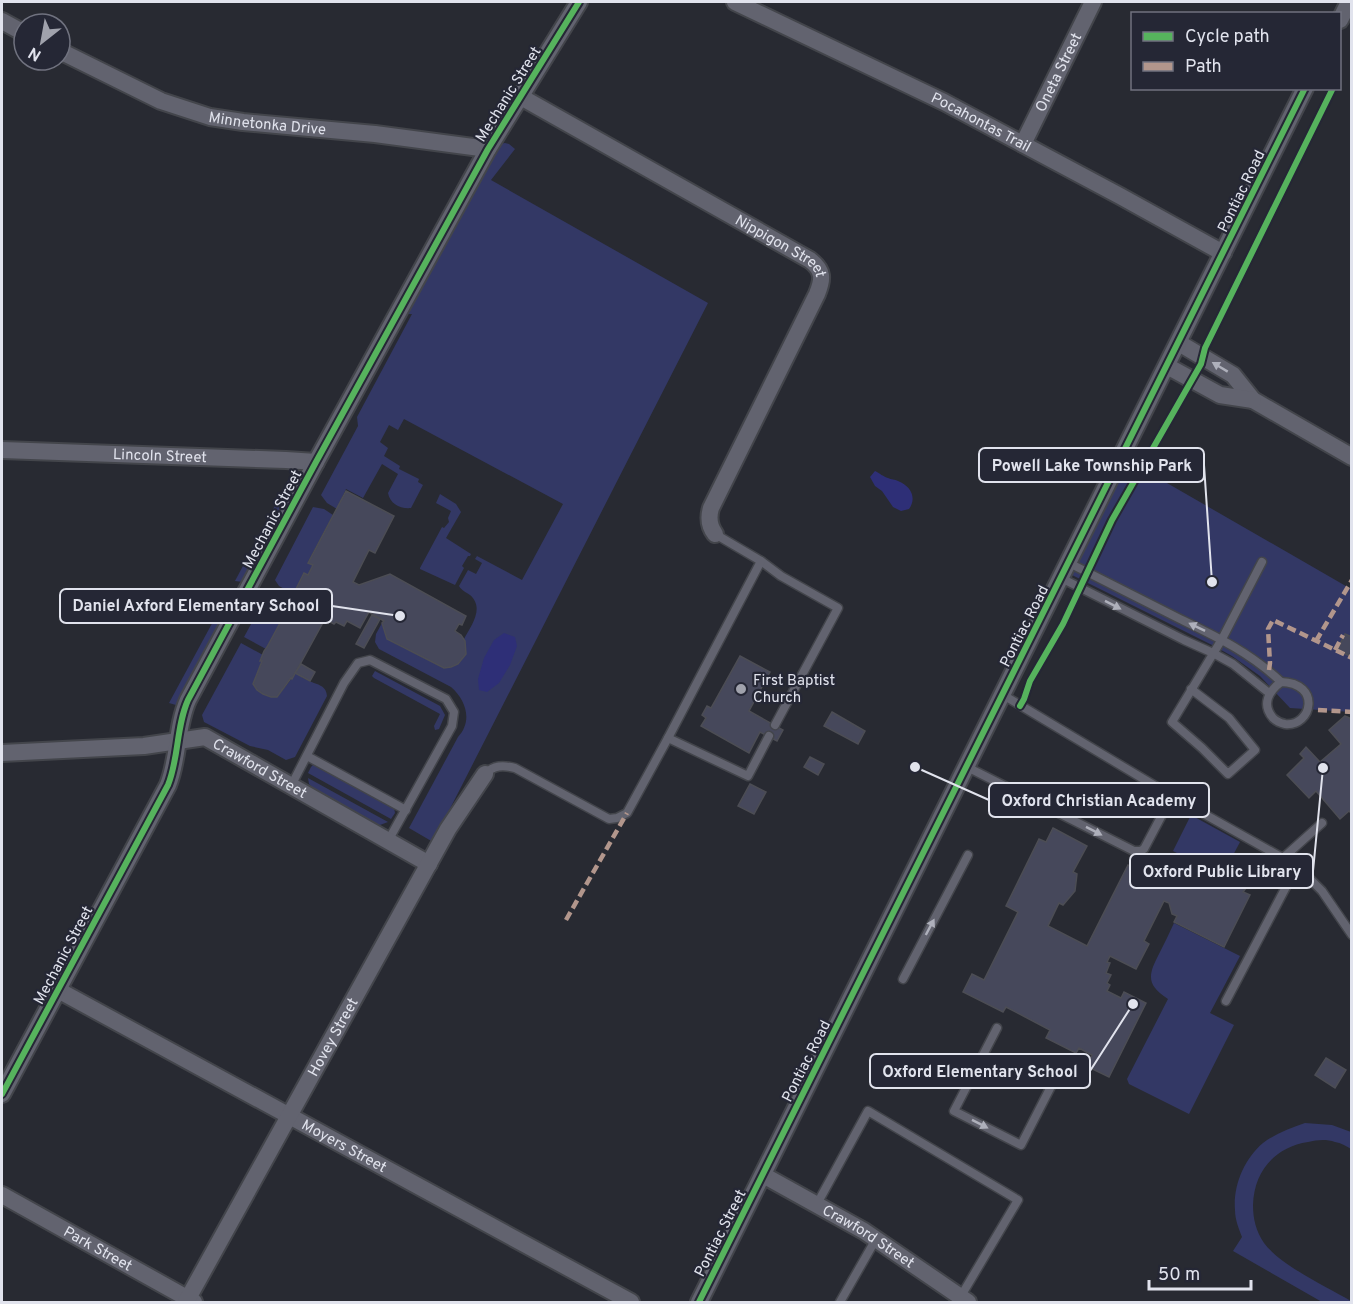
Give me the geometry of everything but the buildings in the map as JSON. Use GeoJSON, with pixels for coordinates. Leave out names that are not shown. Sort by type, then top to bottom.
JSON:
{"type":"FeatureCollection","features":[{"type":"Feature","properties":{"kind":"street","name":"Mechanic Street"},"geometry":{"type":"LineString","coordinates":[[2,1094],[168,785],[176,763],[178,741],[188,700],[488,149],[579,2]]}},
{"type":"Feature","properties":{"kind":"street","name":"Pocahontas Trail"},"geometry":{"type":"LineString","coordinates":[[735,2],[902,81],[1223,253]]}},
{"type":"Feature","properties":{"kind":"street","name":"Oneta Street"},"geometry":{"type":"LineString","coordinates":[[1023,144],[1093,2]]}},
{"type":"Feature","properties":{"kind":"street"},"geometry":{"type":"LineString","coordinates":[[1341,18],[1349,2]]}},
{"type":"Feature","properties":{"kind":"street","name":"Minnetonka Drive"},"geometry":{"type":"LineString","coordinates":[[72,57],[153,98],[210,117],[375,134],[488,149]]}},
{"type":"Feature","properties":{"kind":"street","name":"Pontiac Road"},"geometry":{"type":"LineString","coordinates":[[763,1174],[1304,90]]}},
{"type":"Feature","properties":{"kind":"street","name":"Nippigon Street"},"geometry":{"type":"LineString","coordinates":[[521,97],[810,260],[820,272],[821,283],[817,294],[711,508],[710,524],[715,534]]}},
{"type":"Feature","properties":{"kind":"street"},"geometry":{"type":"LineString","coordinates":[[1179,343],[1233,375],[1253,400]]}},
{"type":"Feature","properties":{"kind":"street"},"geometry":{"type":"LineString","coordinates":[[1167,366],[1220,395],[1253,400],[1352,457]]}},
{"type":"Feature","properties":{"kind":"street","name":"Lincoln Street"},"geometry":{"type":"LineString","coordinates":[[2,450],[316,462]]}},
{"type":"Feature","properties":{"kind":"street","name":"Crawford Street"},"geometry":{"type":"LineString","coordinates":[[2,753],[144,746],[205,737],[429,864]]}},
{"type":"Feature","properties":{"kind":"street","name":"Hovey Street"},"geometry":{"type":"LineString","coordinates":[[190,1301],[429,864],[455,818],[485,774]]}},
{"type":"Feature","properties":{"kind":"street","name":"Moyers Street"},"geometry":{"type":"LineString","coordinates":[[58,990],[630,1302]]}},
{"type":"Feature","properties":{"kind":"street","name":"Crawford Street"},"geometry":{"type":"LineString","coordinates":[[763,1174],[876,1239],[964,1299]]}},
{"type":"Feature","properties":{"kind":"street","name":"Pontiac Street"},"geometry":{"type":"LineString","coordinates":[[699,1302],[763,1174]]}},
{"type":"Feature","properties":{"kind":"street","name":"Park Street"},"geometry":{"type":"LineString","coordinates":[[2,1195],[190,1301]]}},
{"type":"Feature","properties":{"kind":"lane"},"geometry":{"type":"LineString","coordinates":[[715,534],[838,608],[775,725]]}},
{"type":"Feature","properties":{"kind":"lane"},"geometry":{"type":"LineString","coordinates":[[485,774],[490,768],[496,766],[515,768],[609,819],[617,819],[627,813],[761,561]]}},
{"type":"Feature","properties":{"kind":"lane"},"geometry":{"type":"LineString","coordinates":[[1069,562],[1222,639],[1246,653],[1281,682],[1296,684],[1302,688],[1309,700],[1306,714],[1301,720],[1289,724],[1276,721],[1271,716],[1267,704],[1269,693],[1281,682]]}},
{"type":"Feature","properties":{"kind":"lane"},"geometry":{"type":"LineString","coordinates":[[1191,689],[1229,718],[1255,750],[1228,774],[1172,722],[1191,689],[1222,639],[1262,562]]}},
{"type":"Feature","properties":{"kind":"lane"},"geometry":{"type":"LineString","coordinates":[[1061,578],[1233,664],[1269,693]]}},
{"type":"Feature","properties":{"kind":"lane"},"geometry":{"type":"LineString","coordinates":[[291,786],[344,683],[358,663],[370,660],[446,699],[454,712],[452,726],[388,841]]}},
{"type":"Feature","properties":{"kind":"lane"},"geometry":{"type":"LineString","coordinates":[[1003,695],[1172,796],[1297,866],[1323,891],[1352,935]]}},
{"type":"Feature","properties":{"kind":"lane"},"geometry":{"type":"LineString","coordinates":[[668,738],[748,776],[769,736]]}},
{"type":"Feature","properties":{"kind":"lane"},"geometry":{"type":"LineString","coordinates":[[307,756],[406,810]]}},
{"type":"Feature","properties":{"kind":"lane"},"geometry":{"type":"LineString","coordinates":[[967,767],[1134,851],[1144,849],[1172,796]]}},
{"type":"Feature","properties":{"kind":"lane"},"geometry":{"type":"LineString","coordinates":[[1283,858],[1323,824]]}},
{"type":"Feature","properties":{"kind":"lane"},"geometry":{"type":"LineString","coordinates":[[903,979],[968,855]]}},
{"type":"Feature","properties":{"kind":"lane"},"geometry":{"type":"LineString","coordinates":[[1226,1002],[1297,866]]}},
{"type":"Feature","properties":{"kind":"lane"},"geometry":{"type":"LineString","coordinates":[[997,1028],[954,1111],[1021,1145],[1063,1063]]}},
{"type":"Feature","properties":{"kind":"lane"},"geometry":{"type":"LineString","coordinates":[[817,1204],[868,1111],[1018,1200],[964,1299]]}},
{"type":"Feature","properties":{"kind":"lane"},"geometry":{"type":"LineString","coordinates":[[840,1302],[876,1239]]}},
{"type":"Feature","properties":{"kind":"shaded area"},"geometry":{"type":"Polygon","coordinates":[[[505,143],[515,149],[491,180],[708,303],[433,842],[409,828],[463,731],[466,711],[461,698],[451,687],[379,649],[375,642],[376,634],[382,623],[387,639],[444,668],[459,663],[465,655],[464,639],[477,611],[474,600],[459,586],[468,570],[476,574],[482,563],[475,559],[477,556],[522,580],[563,504],[404,419],[398,430],[389,425],[380,442],[388,448],[384,456],[400,466],[399,469],[419,479],[418,482],[423,485],[411,508],[399,507],[391,500],[388,493],[398,474],[382,464],[363,498],[346,489],[337,509],[327,503],[321,495],[358,426],[357,417],[412,314],[404,314],[500,144],[505,143]]]}},
{"type":"Feature","properties":{"kind":"shaded area"},"geometry":{"type":"Polygon","coordinates":[[[1127,460],[1351,589],[1351,712],[1290,708],[1260,676],[1232,656],[1070,574],[1127,460]]]}},
{"type":"Feature","properties":{"kind":"shaded area"},"geometry":{"type":"Polygon","coordinates":[[[875,471],[903,483],[909,489],[912,501],[909,509],[901,511],[893,507],[870,477],[875,471]]]}},
{"type":"Feature","properties":{"kind":"shaded area"},"geometry":{"type":"Polygon","coordinates":[[[290,477],[295,478],[296,481],[243,582],[235,581],[290,477]]]}},
{"type":"Feature","properties":{"kind":"shaded area"},"geometry":{"type":"Polygon","coordinates":[[[440,494],[456,504],[461,512],[446,538],[471,554],[462,566],[464,568],[455,585],[420,569],[442,527],[444,528],[449,522],[451,511],[436,503],[440,494]]]}},
{"type":"Feature","properties":{"kind":"shaded area"},"geometry":{"type":"Polygon","coordinates":[[[313,507],[324,509],[333,515],[308,562],[313,565],[308,575],[304,573],[295,595],[279,586],[275,580],[313,507]]]}},
{"type":"Feature","properties":{"kind":"shaded area"},"geometry":{"type":"Polygon","coordinates":[[[269,591],[277,591],[293,599],[266,649],[244,637],[269,591]]]}},
{"type":"Feature","properties":{"kind":"shaded area"},"geometry":{"type":"Polygon","coordinates":[[[222,605],[227,611],[176,705],[169,703],[222,605]]]}},
{"type":"Feature","properties":{"kind":"shaded area"},"geometry":{"type":"Polygon","coordinates":[[[504,633],[515,637],[517,646],[510,665],[499,683],[487,692],[479,690],[478,679],[484,658],[494,640],[504,633]]]}},
{"type":"Feature","properties":{"kind":"shaded area"},"geometry":{"type":"Polygon","coordinates":[[[241,643],[263,655],[253,684],[263,694],[277,697],[296,673],[325,690],[327,696],[295,757],[286,760],[268,750],[250,746],[204,722],[202,715],[241,643]]]}},
{"type":"Feature","properties":{"kind":"shaded area"},"geometry":{"type":"Polygon","coordinates":[[[375,671],[440,706],[445,715],[439,729],[435,730],[434,726],[440,714],[374,678],[372,676],[375,671]]]}},
{"type":"Feature","properties":{"kind":"shaded area"},"geometry":{"type":"Polygon","coordinates":[[[314,764],[394,808],[395,813],[391,819],[308,773],[314,764]]]}},
{"type":"Feature","properties":{"kind":"shaded area"},"geometry":{"type":"Polygon","coordinates":[[[308,778],[388,822],[380,825],[375,823],[314,789],[309,784],[308,778]]]}},
{"type":"Feature","properties":{"kind":"shaded area"},"geometry":{"type":"Polygon","coordinates":[[[1191,815],[1240,842],[1222,876],[1173,851],[1191,815]]]}},
{"type":"Feature","properties":{"kind":"shaded area"},"geometry":{"type":"Polygon","coordinates":[[[1174,923],[1240,956],[1210,1013],[1234,1025],[1189,1114],[1129,1084],[1127,1079],[1168,999],[1156,989],[1151,974],[1174,923]]]}},
{"type":"Feature","properties":{"kind":"shaded area"},"geometry":{"type":"Polygon","coordinates":[[[1305,1123],[1332,1125],[1351,1132],[1351,1149],[1337,1142],[1318,1140],[1296,1145],[1276,1155],[1262,1171],[1257,1182],[1253,1205],[1256,1225],[1264,1243],[1271,1251],[1304,1275],[1351,1302],[1322,1302],[1233,1251],[1242,1237],[1237,1224],[1235,1201],[1238,1182],[1245,1165],[1263,1143],[1305,1123]]]}},
{"type":"Feature","properties":{"kind":"marked path"},"geometry":{"type":"LineString","coordinates":[[1316,641],[1352,580]]}},
{"type":"Feature","properties":{"kind":"marked path"},"geometry":{"type":"LineString","coordinates":[[1269,670],[1268,629],[1273,620],[1352,658]]}},
{"type":"Feature","properties":{"kind":"marked path"},"geometry":{"type":"LineString","coordinates":[[1335,650],[1343,635]]}},
{"type":"Feature","properties":{"kind":"marked path"},"geometry":{"type":"LineString","coordinates":[[1318,710],[1352,712]]}},
{"type":"Feature","properties":{"kind":"marked path"},"geometry":{"type":"LineString","coordinates":[[566,920],[627,813]]}},
{"type":"Feature","properties":{"kind":"cycle path"},"geometry":{"type":"LineString","coordinates":[[2,1094],[168,785],[172,775],[181,721],[188,700],[488,149],[579,2]]}},
{"type":"Feature","properties":{"kind":"cycle path"},"geometry":{"type":"LineString","coordinates":[[699,1302],[1304,90]]}},
{"type":"Feature","properties":{"kind":"cycle path"},"geometry":{"type":"LineString","coordinates":[[1020,706],[1030,681],[1063,624],[1112,520],[1201,364],[1205,348],[1332,90]]}},
{"type":"Feature","properties":{"kind":"place","name":"Powell Lake Township Park"},"geometry":{"type":"Point","coordinates":[1212,582]}},
{"type":"Feature","properties":{"kind":"place","name":"Daniel Axford Elementary School"},"geometry":{"type":"Point","coordinates":[400,616]}},
{"type":"Feature","properties":{"kind":"place","name":"First Baptist Church"},"geometry":{"type":"Point","coordinates":[741,689]}},
{"type":"Feature","properties":{"kind":"place","name":"Oxford Christian Academy"},"geometry":{"type":"Point","coordinates":[915,767]}},
{"type":"Feature","properties":{"kind":"place","name":"Oxford Public Library"},"geometry":{"type":"Point","coordinates":[1323,768]}},
{"type":"Feature","properties":{"kind":"place","name":"Oxford Elementary School"},"geometry":{"type":"Point","coordinates":[1133,1004]}}]}
